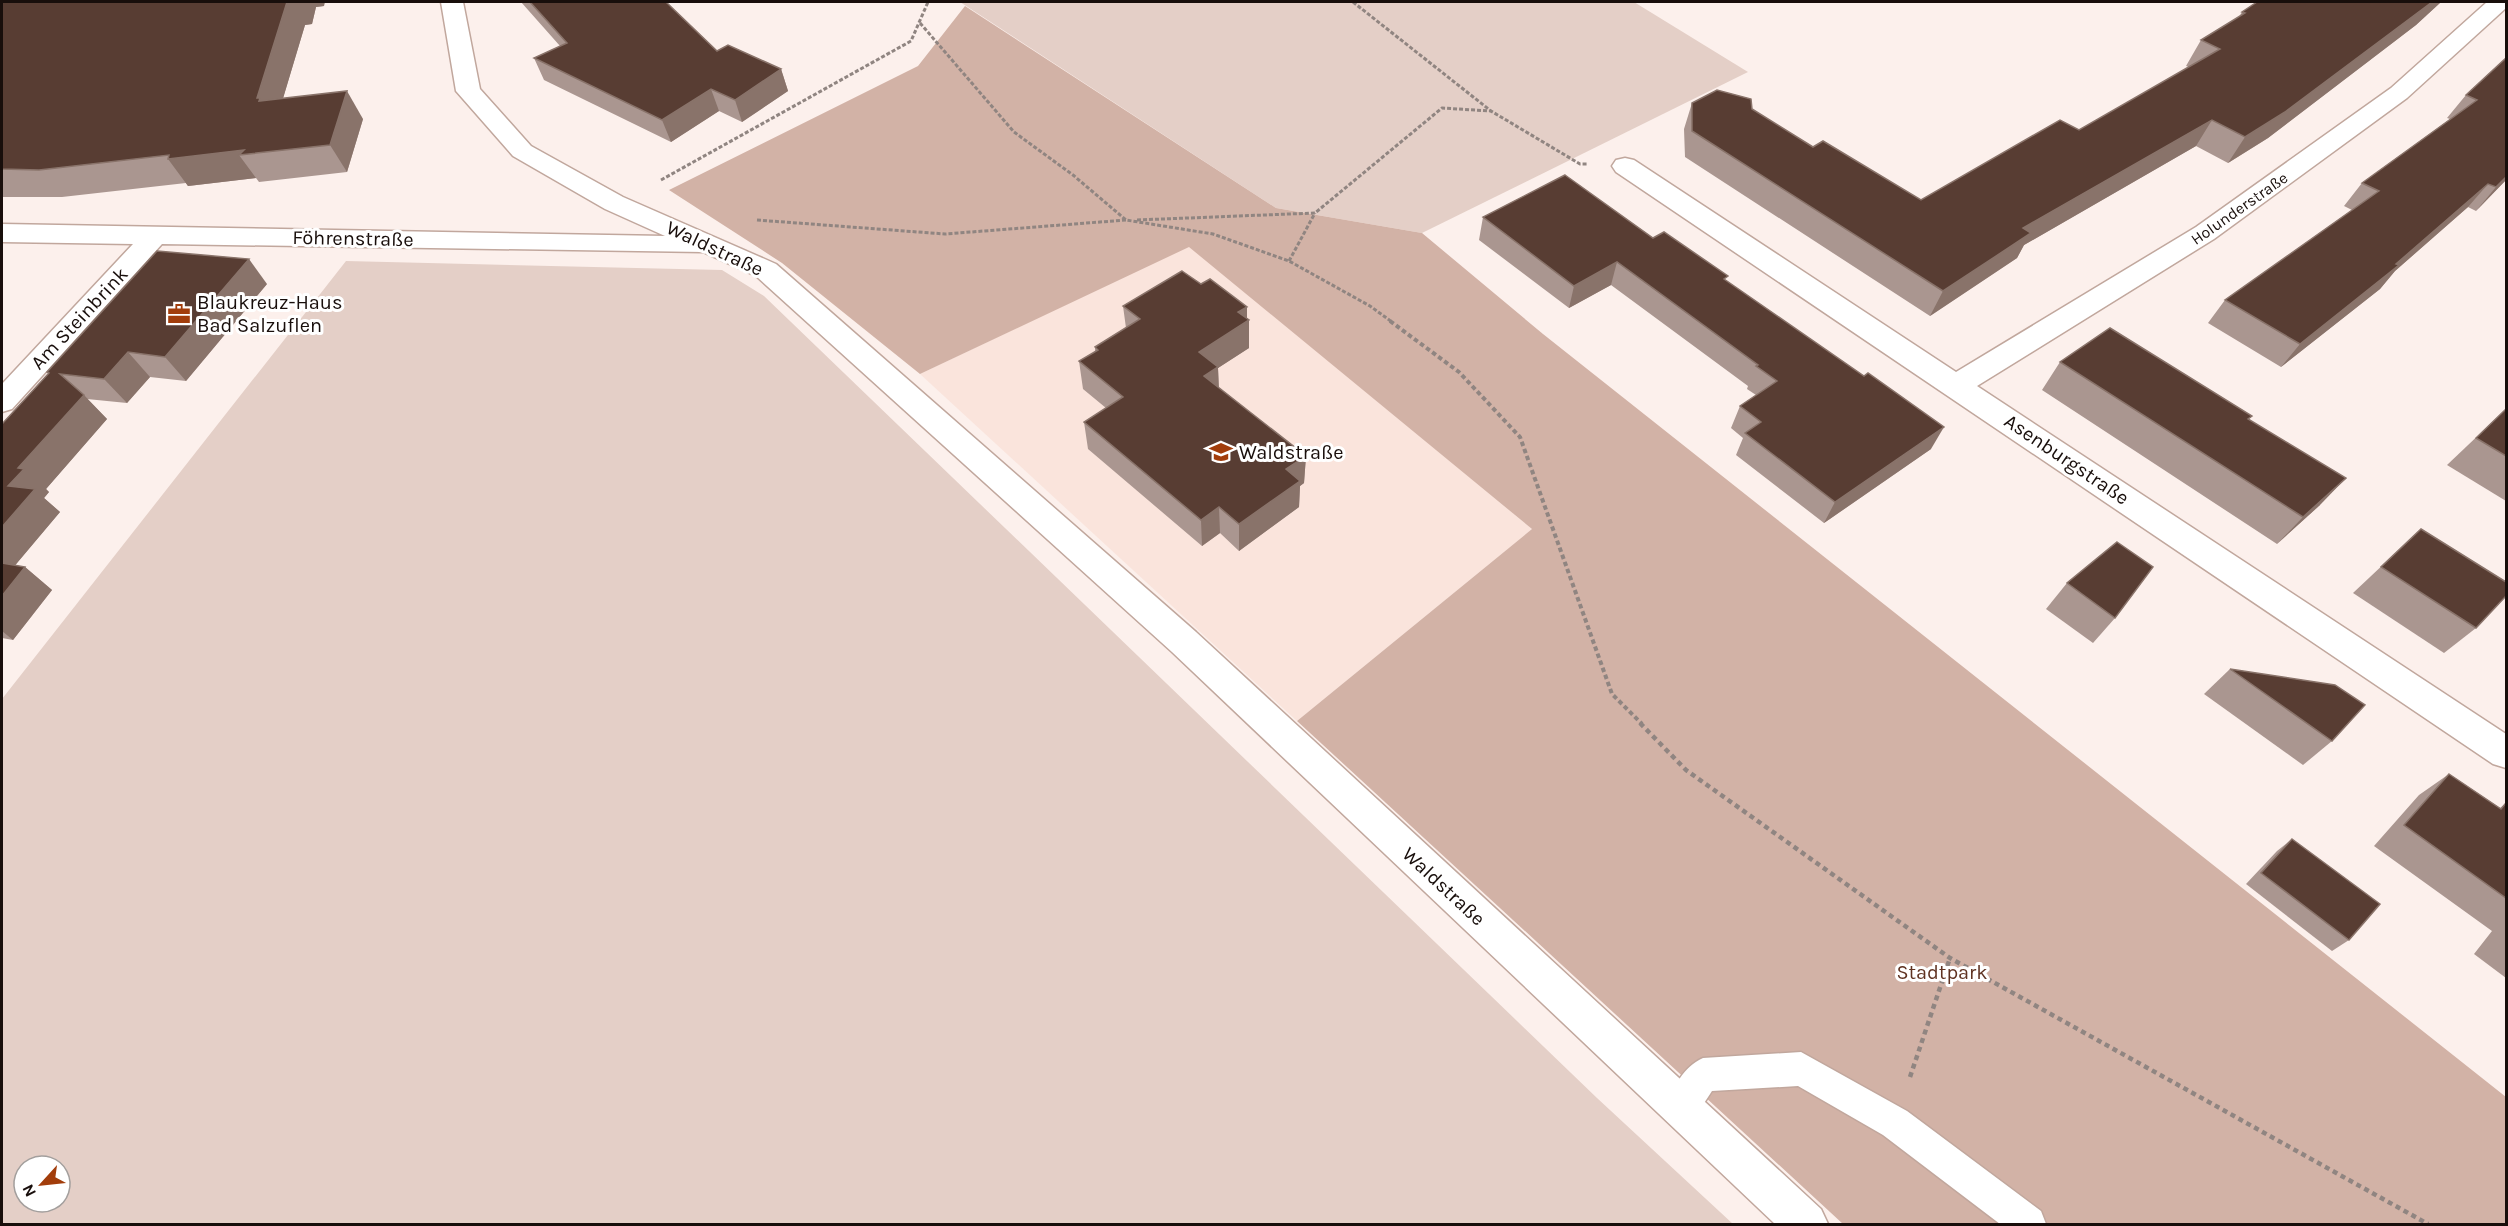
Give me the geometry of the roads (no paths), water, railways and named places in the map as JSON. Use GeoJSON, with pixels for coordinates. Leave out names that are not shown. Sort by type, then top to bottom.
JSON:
{"type":"FeatureCollection","features":[{"type":"Feature","properties":{"kind":"street","name":"Waldstraße"},"geometry":{"type":"LineString","coordinates":[[452,2],[468,91],[522,151],[614,203],[766,270],[1184,642],[1806,1224]]}},
{"type":"Feature","properties":{"kind":"street","name":"Holunderstraße"},"geometry":{"type":"LineString","coordinates":[[1957,385],[2205,233],[2399,93],[2500,2]]}},
{"type":"Feature","properties":{"kind":"street","name":"Asenburgstraße"},"geometry":{"type":"LineString","coordinates":[[1625,166],[1957,385],[2506,753]]}},
{"type":"Feature","properties":{"kind":"street","name":"Föhrenstraße"},"geometry":{"type":"LineString","coordinates":[[2,233],[705,245]]}},
{"type":"Feature","properties":{"kind":"street","name":"Am Steinbrink"},"geometry":{"type":"LineString","coordinates":[[2,402],[157,234]]}},
{"type":"Feature","properties":{"kind":"lane"},"geometry":{"type":"LineString","coordinates":[[1682,1108],[1703,1076],[1801,1069],[1895,1123],[2028,1224]]}},
{"type":"Feature","properties":{"kind":"place","name":"Blaukreuz-Haus Bad Salzuflen"},"geometry":{"type":"Point","coordinates":[179,314]}},
{"type":"Feature","properties":{"kind":"place","name":"Waldstraße"},"geometry":{"type":"Point","coordinates":[1221,452]}},
{"type":"Feature","properties":{"kind":"park label","name":"Stadtpark"},"geometry":{"type":"Point","coordinates":[1942,972]}}]}
